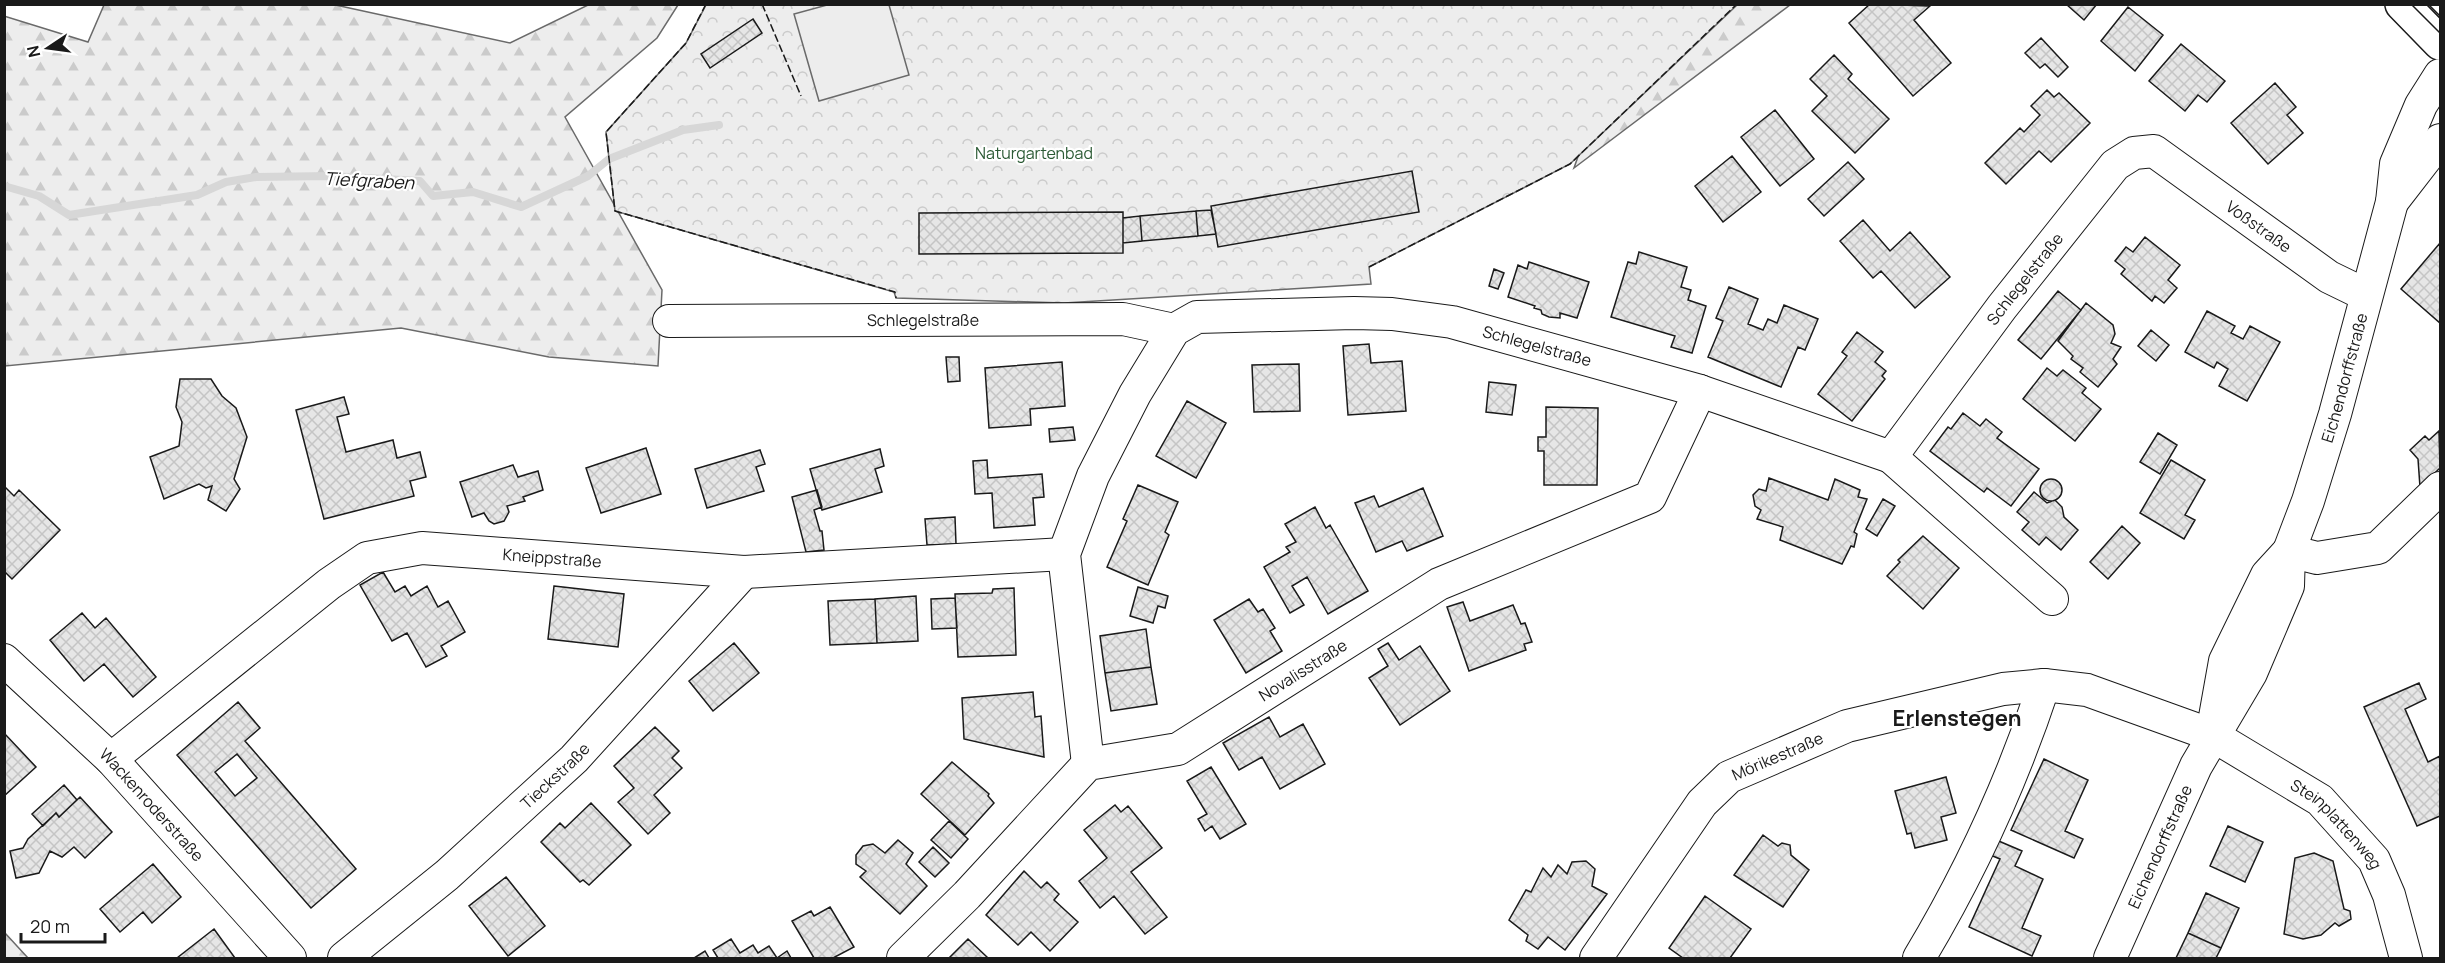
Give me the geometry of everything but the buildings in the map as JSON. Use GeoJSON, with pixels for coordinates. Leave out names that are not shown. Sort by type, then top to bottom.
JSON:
{"type":"FeatureCollection","features":[{"type":"Feature","properties":{"kind":"main road"},"geometry":{"type":"LineString","coordinates":[[2402,4],[2440,43]]}},
{"type":"Feature","properties":{"kind":"street","name":"Eichendorffstraße"},"geometry":{"type":"LineString","coordinates":[[2110,958],[2175,810],[2212,735],[2225,662],[2267,575],[2289,551],[2326,441],[2392,202],[2396,164],[2424,99],[2440,75]]}},
{"type":"Feature","properties":{"kind":"street","name":"Eichendorffstraße"},"geometry":{"type":"LineString","coordinates":[[2392,202],[2440,140]]}},
{"type":"Feature","properties":{"kind":"street","name":"Voßstraße"},"geometry":{"type":"LineString","coordinates":[[2154,151],[2329,277],[2366,295]]}},
{"type":"Feature","properties":{"kind":"street","name":"Schlegelstraße"},"geometry":{"type":"LineString","coordinates":[[1891,457],[2002,307],[2115,165],[2134,153],[2154,151]]}},
{"type":"Feature","properties":{"kind":"street","name":"Schlegelstraße"},"geometry":{"type":"LineString","coordinates":[[669,321],[1123,319],[1174,330],[1197,317],[1392,314],[1452,322],[1700,392],[1891,457],[2052,599]]}},
{"type":"Feature","properties":{"kind":"street"},"geometry":{"type":"LineString","coordinates":[[903,958],[967,895],[1088,764],[1064,554],[1093,476],[1135,394],[1174,330]]}},
{"type":"Feature","properties":{"kind":"street","name":"Novalisstraße"},"geometry":{"type":"LineString","coordinates":[[1088,764],[1178,749],[1439,584],[1650,497],[1700,392]]}},
{"type":"Feature","properties":{"kind":"street"},"geometry":{"type":"LineString","coordinates":[[2289,551],[2317,558],[2378,548],[2440,488]]}},
{"type":"Feature","properties":{"kind":"street","name":"Kneippstraße"},"geometry":{"type":"LineString","coordinates":[[111,759],[329,584],[367,558],[422,548],[744,572],[1064,554]]}},
{"type":"Feature","properties":{"kind":"street","name":"Tieckstraße"},"geometry":{"type":"LineString","coordinates":[[344,958],[447,876],[574,759],[744,572]]}},
{"type":"Feature","properties":{"kind":"street","name":"Wackenroderstraße"},"geometry":{"type":"LineString","coordinates":[[4,660],[111,759],[290,958]]}},
{"type":"Feature","properties":{"kind":"street"},"geometry":{"type":"LineString","coordinates":[[1919,958],[1951,905],[2028,735],[2044,685]]}},
{"type":"Feature","properties":{"kind":"street","name":"Mörikestraße"},"geometry":{"type":"LineString","coordinates":[[1596,958],[1702,803],[1730,777],[1846,726],[2003,689],[2044,685],[2087,690],[2212,735]]}},
{"type":"Feature","properties":{"kind":"street","name":"Steinplattenweg"},"geometry":{"type":"LineString","coordinates":[[2212,735],[2320,800],[2374,860],[2390,895],[2406,958]]}},
{"type":"Feature","properties":{"kind":"green space"},"geometry":{"type":"Polygon","coordinates":[[[331,4],[510,43],[588,5],[678,5],[657,38],[565,117],[662,290],[658,366],[549,357],[401,328],[5,366],[4,16],[88,42],[104,5],[331,4]]]}},
{"type":"Feature","properties":{"kind":"green space","name":"Naturgartenbad"},"geometry":{"type":"Polygon","coordinates":[[[706,5],[1737,5],[1570,164],[1369,267],[1371,284],[1064,303],[896,298],[894,292],[615,211],[606,132],[686,43],[706,5]]]}},
{"type":"Feature","properties":{"kind":"green space"},"geometry":{"type":"Polygon","coordinates":[[[827,5],[889,5],[909,75],[819,101],[794,14],[827,5]]]}},
{"type":"Feature","properties":{"kind":"green space"},"geometry":{"type":"Polygon","coordinates":[[[1631,5],[1790,5],[1574,168],[1631,5]]]}},
{"type":"Feature","properties":{"kind":"green space"},"geometry":{"type":"Polygon","coordinates":[[[5,933],[28,958],[5,958],[5,933]]]}},
{"type":"Feature","properties":{"kind":"waterway","name":"Tiefgraben"},"geometry":{"type":"LineString","coordinates":[[4,186],[39,196],[69,215],[197,195],[226,182],[256,177],[331,176],[420,181],[433,196],[473,192],[521,207],[588,176],[609,159],[683,130],[719,125]]}},
{"type":"Feature","properties":{"kind":"tram line"},"geometry":{"type":"LineString","coordinates":[[2411,4],[2440,33]]}},
{"type":"Feature","properties":{"kind":"tram line"},"geometry":{"type":"LineString","coordinates":[[2428,4],[2440,16]]}},
{"type":"Feature","properties":{"kind":"fence"},"geometry":{"type":"LineString","coordinates":[[706,4],[686,43],[606,132],[615,211],[895,292],[896,298]]}},
{"type":"Feature","properties":{"kind":"fence"},"geometry":{"type":"LineString","coordinates":[[762,4],[801,96]]}},
{"type":"Feature","properties":{"kind":"fence"},"geometry":{"type":"LineString","coordinates":[[1369,267],[1570,164],[1737,4]]}},
{"type":"Feature","properties":{"kind":"district","name":"Erlenstegen"},"geometry":{"type":"Point","coordinates":[1957,718]}}]}
